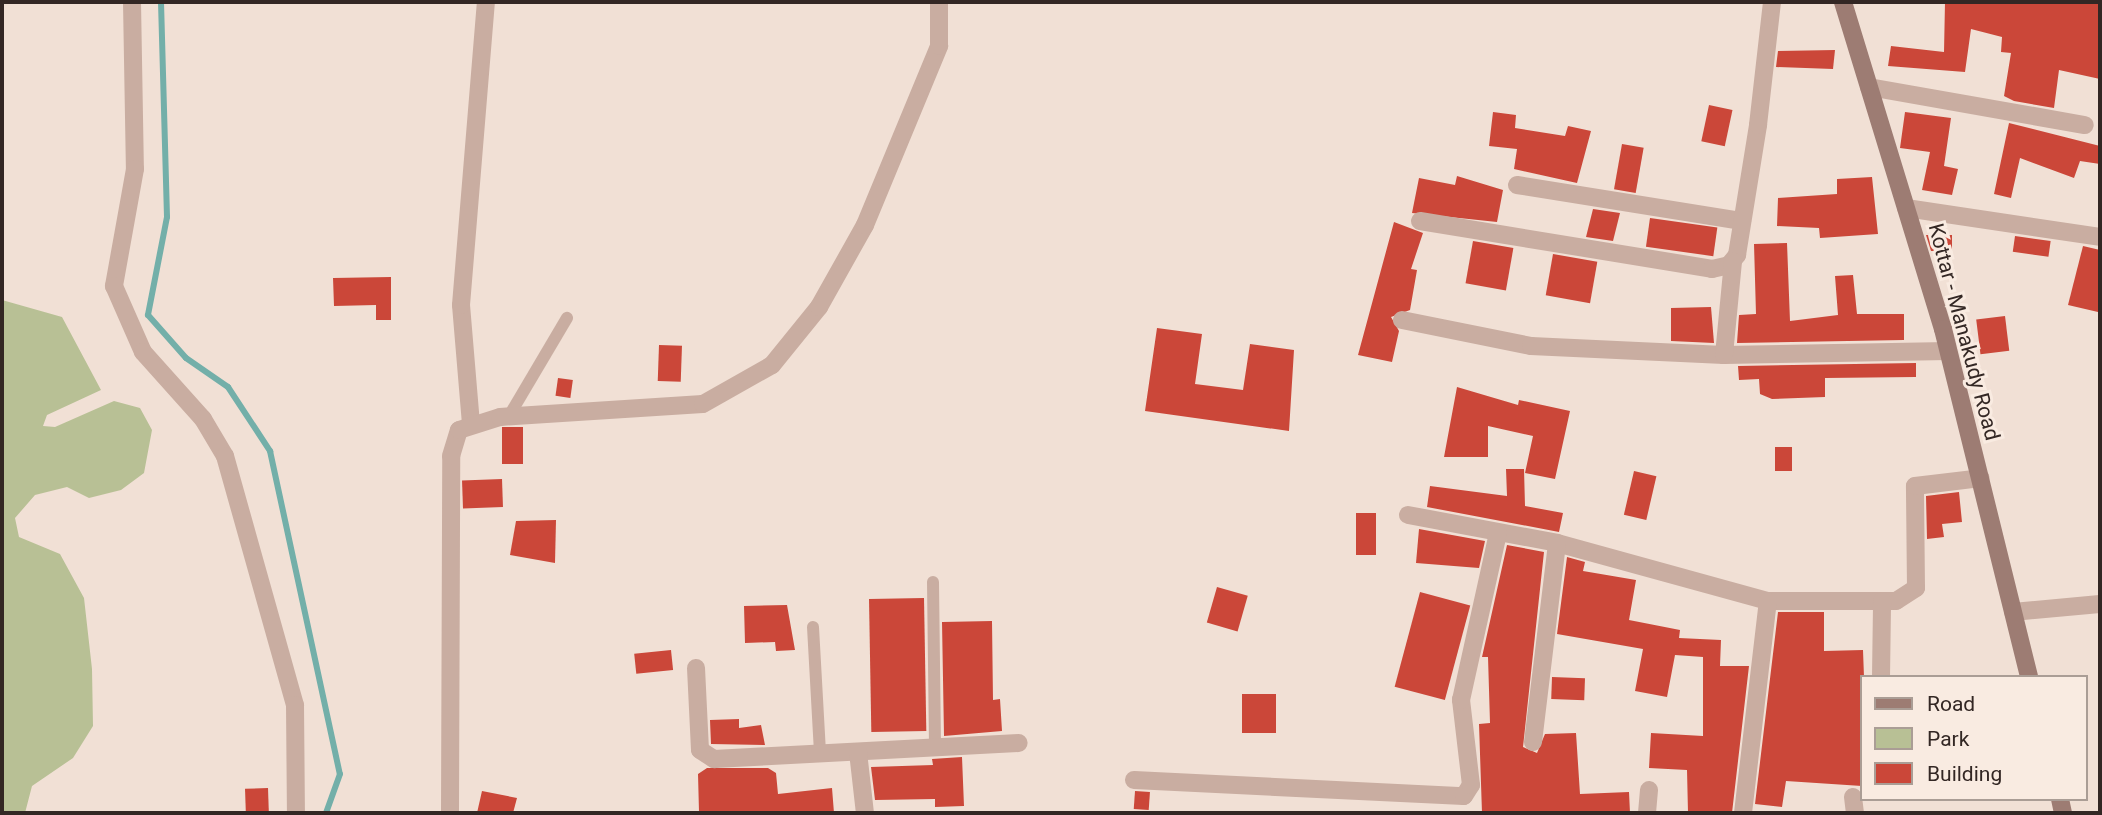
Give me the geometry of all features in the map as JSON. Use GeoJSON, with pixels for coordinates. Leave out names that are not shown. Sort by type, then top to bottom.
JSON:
{"type":"FeatureCollection","features":[{"type":"Feature","properties":{"kind":"main road","name":"Kottar - Manakudy Road"},"geometry":{"type":"LineString","coordinates":[[1843,2],[1948,351],[2029,675]]}},
{"type":"Feature","properties":{"kind":"street"},"geometry":{"type":"LineString","coordinates":[[132,2],[135,169],[114,286],[143,352],[203,419],[225,456],[295,705],[296,813]]}},
{"type":"Feature","properties":{"kind":"street"},"geometry":{"type":"LineString","coordinates":[[471,424],[461,305],[486,2]]}},
{"type":"Feature","properties":{"kind":"street"},"geometry":{"type":"LineString","coordinates":[[450,813],[451,456],[459,430],[471,424],[509,416],[703,404],[772,365],[819,307],[865,225],[939,46],[939,2]]}},
{"type":"Feature","properties":{"kind":"street"},"geometry":{"type":"LineString","coordinates":[[1724,355],[1733,261],[1742,221],[1772,2]]}},
{"type":"Feature","properties":{"kind":"street"},"geometry":{"type":"LineString","coordinates":[[1869,86],[2085,125]]}},
{"type":"Feature","properties":{"kind":"street"},"geometry":{"type":"LineString","coordinates":[[1517,185],[1742,221]]}},
{"type":"Feature","properties":{"kind":"street"},"geometry":{"type":"LineString","coordinates":[[1906,208],[2100,237]]}},
{"type":"Feature","properties":{"kind":"street"},"geometry":{"type":"LineString","coordinates":[[1420,221],[1712,269],[1733,261]]}},
{"type":"Feature","properties":{"kind":"street"},"geometry":{"type":"LineString","coordinates":[[1402,320],[1531,346],[1724,355],[1948,351]]}},
{"type":"Feature","properties":{"kind":"street"},"geometry":{"type":"LineString","coordinates":[[1408,515],[1557,543],[1768,601],[1882,601],[1904,598],[1916,588],[1914,486],[1981,478]]}},
{"type":"Feature","properties":{"kind":"street"},"geometry":{"type":"LineString","coordinates":[[1134,780],[1464,796],[1471,785],[1461,700],[1498,533]]}},
{"type":"Feature","properties":{"kind":"street"},"geometry":{"type":"LineString","coordinates":[[1533,742],[1557,543]]}},
{"type":"Feature","properties":{"kind":"street"},"geometry":{"type":"LineString","coordinates":[[1743,813],[1768,601]]}},
{"type":"Feature","properties":{"kind":"street"},"geometry":{"type":"LineString","coordinates":[[1881,675],[1882,601]]}},
{"type":"Feature","properties":{"kind":"street"},"geometry":{"type":"LineString","coordinates":[[2013,612],[2100,604]]}},
{"type":"Feature","properties":{"kind":"street"},"geometry":{"type":"LineString","coordinates":[[696,668],[706,757],[1019,743]]}},
{"type":"Feature","properties":{"kind":"street"},"geometry":{"type":"LineString","coordinates":[[858,752],[865,813]]}},
{"type":"Feature","properties":{"kind":"street"},"geometry":{"type":"LineString","coordinates":[[1647,813],[1648,790]]}},
{"type":"Feature","properties":{"kind":"lane"},"geometry":{"type":"LineString","coordinates":[[509,416],[567,318]]}},
{"type":"Feature","properties":{"kind":"lane"},"geometry":{"type":"LineString","coordinates":[[933,583],[935,747]]}},
{"type":"Feature","properties":{"kind":"lane"},"geometry":{"type":"LineString","coordinates":[[813,627],[820,754]]}},
{"type":"Feature","properties":{"kind":"green space"},"geometry":{"type":"Polygon","coordinates":[[[2,300],[62,317],[101,390],[47,415],[43,426],[55,427],[114,401],[140,408],[152,430],[144,473],[121,490],[89,498],[67,487],[35,495],[15,518],[19,537],[60,554],[84,598],[92,669],[93,726],[73,758],[32,786],[25,813],[2,813],[2,300]]]}},
{"type":"Feature","properties":{"kind":"building"},"geometry":{"type":"Polygon","coordinates":[[[1945,2],[2100,2],[2100,79],[2059,70],[2054,108],[2014,101],[2004,96],[2011,53],[2001,52],[2002,37],[1971,29],[1965,72],[1888,66],[1891,46],[1944,52],[1945,2]]]}},
{"type":"Feature","properties":{"kind":"building"},"geometry":{"type":"Polygon","coordinates":[[[1835,50],[1833,69],[1776,67],[1778,51],[1835,50]]]}},
{"type":"Feature","properties":{"kind":"building"},"geometry":{"type":"Polygon","coordinates":[[[1709,105],[1732,110],[1725,146],[1701,141],[1709,105]]]}},
{"type":"Feature","properties":{"kind":"building"},"geometry":{"type":"Polygon","coordinates":[[[1493,112],[1516,115],[1515,128],[1565,136],[1568,126],[1591,131],[1577,183],[1514,169],[1517,149],[1489,146],[1493,112]]]}},
{"type":"Feature","properties":{"kind":"building"},"geometry":{"type":"Polygon","coordinates":[[[1905,112],[1951,118],[1944,166],[1958,169],[1952,195],[1922,190],[1930,152],[1900,148],[1905,112]]]}},
{"type":"Feature","properties":{"kind":"building"},"geometry":{"type":"Polygon","coordinates":[[[2009,123],[2100,146],[2100,164],[2080,161],[2074,178],[2020,158],[2011,198],[1994,194],[2009,123]]]}},
{"type":"Feature","properties":{"kind":"building"},"geometry":{"type":"Polygon","coordinates":[[[1622,144],[1644,148],[1636,193],[1614,189],[1622,144]]]}},
{"type":"Feature","properties":{"kind":"building"},"geometry":{"type":"Polygon","coordinates":[[[1457,176],[1503,190],[1497,222],[1412,213],[1419,178],[1455,185],[1457,176]]]}},
{"type":"Feature","properties":{"kind":"building"},"geometry":{"type":"Polygon","coordinates":[[[1872,177],[1878,234],[1820,238],[1819,228],[1777,226],[1778,198],[1837,194],[1837,179],[1872,177]]]}},
{"type":"Feature","properties":{"kind":"building"},"geometry":{"type":"Polygon","coordinates":[[[1593,209],[1620,213],[1613,241],[1586,237],[1593,209]]]}},
{"type":"Feature","properties":{"kind":"building"},"geometry":{"type":"Polygon","coordinates":[[[1650,218],[1717,227],[1713,256],[1646,247],[1650,218]]]}},
{"type":"Feature","properties":{"kind":"building"},"geometry":{"type":"Polygon","coordinates":[[[1394,222],[1423,233],[1411,269],[1417,270],[1410,310],[1391,317],[1399,331],[1392,362],[1358,355],[1394,222]]]}},
{"type":"Feature","properties":{"kind":"building"},"geometry":{"type":"Polygon","coordinates":[[[1926,235],[1952,235],[1952,251],[1931,251],[1926,235]]]}},
{"type":"Feature","properties":{"kind":"building"},"geometry":{"type":"Polygon","coordinates":[[[2015,236],[2051,241],[2048,257],[2013,252],[2015,236]]]}},
{"type":"Feature","properties":{"kind":"building"},"geometry":{"type":"Polygon","coordinates":[[[1473,241],[1513,248],[1506,290],[1466,283],[1473,241]]]}},
{"type":"Feature","properties":{"kind":"building"},"geometry":{"type":"Polygon","coordinates":[[[1787,243],[1790,321],[1838,315],[1835,276],[1853,275],[1857,314],[1904,314],[1904,340],[1737,343],[1739,315],[1756,314],[1754,244],[1787,243]]]}},
{"type":"Feature","properties":{"kind":"building"},"geometry":{"type":"Polygon","coordinates":[[[2083,246],[2100,250],[2098,312],[2068,305],[2083,246]]]}},
{"type":"Feature","properties":{"kind":"building"},"geometry":{"type":"Polygon","coordinates":[[[1553,254],[1597,262],[1590,303],[1546,295],[1553,254]]]}},
{"type":"Feature","properties":{"kind":"building"},"geometry":{"type":"Polygon","coordinates":[[[391,277],[391,320],[376,320],[376,305],[334,306],[333,278],[391,277]]]}},
{"type":"Feature","properties":{"kind":"building"},"geometry":{"type":"Polygon","coordinates":[[[1711,307],[1714,343],[1671,341],[1671,308],[1711,307]]]}},
{"type":"Feature","properties":{"kind":"building"},"geometry":{"type":"Polygon","coordinates":[[[2005,316],[2009,351],[1980,354],[1976,320],[2005,316]]]}},
{"type":"Feature","properties":{"kind":"building"},"geometry":{"type":"Polygon","coordinates":[[[1157,328],[1202,334],[1195,384],[1243,390],[1250,344],[1294,350],[1289,431],[1145,411],[1157,328]]]}},
{"type":"Feature","properties":{"kind":"building"},"geometry":{"type":"Polygon","coordinates":[[[659,345],[682,346],[681,382],[658,381],[659,345]]]}},
{"type":"Feature","properties":{"kind":"building"},"geometry":{"type":"Polygon","coordinates":[[[1916,363],[1916,377],[1825,378],[1825,397],[1772,399],[1760,394],[1759,379],[1739,380],[1738,366],[1916,363]]]}},
{"type":"Feature","properties":{"kind":"building"},"geometry":{"type":"Polygon","coordinates":[[[558,378],[573,380],[570,398],[555,396],[558,378]]]}},
{"type":"Feature","properties":{"kind":"building"},"geometry":{"type":"Polygon","coordinates":[[[1457,387],[1518,405],[1519,400],[1570,411],[1555,479],[1525,473],[1533,436],[1488,426],[1488,457],[1444,457],[1457,387]]]}},
{"type":"Feature","properties":{"kind":"building"},"geometry":{"type":"Polygon","coordinates":[[[502,427],[523,427],[523,464],[502,464],[502,427]]]}},
{"type":"Feature","properties":{"kind":"building"},"geometry":{"type":"Polygon","coordinates":[[[1775,447],[1792,447],[1792,471],[1775,471],[1775,447]]]}},
{"type":"Feature","properties":{"kind":"building"},"geometry":{"type":"Polygon","coordinates":[[[1506,469],[1524,469],[1525,506],[1563,513],[1559,532],[1427,507],[1430,486],[1507,496],[1506,469]]]}},
{"type":"Feature","properties":{"kind":"building"},"geometry":{"type":"Polygon","coordinates":[[[1634,471],[1656,476],[1646,520],[1624,515],[1634,471]]]}},
{"type":"Feature","properties":{"kind":"building"},"geometry":{"type":"Polygon","coordinates":[[[502,479],[503,507],[463,508],[462,480],[502,479]]]}},
{"type":"Feature","properties":{"kind":"building"},"geometry":{"type":"Polygon","coordinates":[[[1959,492],[1962,522],[1942,524],[1944,537],[1927,539],[1926,496],[1959,492]]]}},
{"type":"Feature","properties":{"kind":"building"},"geometry":{"type":"Polygon","coordinates":[[[1356,513],[1376,513],[1376,555],[1356,555],[1356,513]]]}},
{"type":"Feature","properties":{"kind":"building"},"geometry":{"type":"Polygon","coordinates":[[[556,520],[555,563],[510,555],[516,521],[556,520]]]}},
{"type":"Feature","properties":{"kind":"building"},"geometry":{"type":"Polygon","coordinates":[[[1419,529],[1485,541],[1479,568],[1416,563],[1419,529]]]}},
{"type":"Feature","properties":{"kind":"building"},"geometry":{"type":"Polygon","coordinates":[[[1507,545],[1544,552],[1523,747],[1537,753],[1545,734],[1576,733],[1580,794],[1629,792],[1630,813],[1482,813],[1479,724],[1490,723],[1488,657],[1482,657],[1507,545]]]}},
{"type":"Feature","properties":{"kind":"building"},"geometry":{"type":"Polygon","coordinates":[[[1567,557],[1585,562],[1583,571],[1636,580],[1629,620],[1680,630],[1679,638],[1721,640],[1720,666],[1749,666],[1732,813],[1688,813],[1687,770],[1649,768],[1651,733],[1703,736],[1703,657],[1675,655],[1667,697],[1635,691],[1643,649],[1557,634],[1567,557]]]}},
{"type":"Feature","properties":{"kind":"building"},"geometry":{"type":"Polygon","coordinates":[[[1217,587],[1248,596],[1238,631],[1207,623],[1217,587]]]}},
{"type":"Feature","properties":{"kind":"building"},"geometry":{"type":"Polygon","coordinates":[[[1420,592],[1470,605],[1445,700],[1395,687],[1420,592]]]}},
{"type":"Feature","properties":{"kind":"building"},"geometry":{"type":"Polygon","coordinates":[[[924,598],[926,731],[871,732],[869,599],[924,598]]]}},
{"type":"Feature","properties":{"kind":"building"},"geometry":{"type":"Polygon","coordinates":[[[787,605],[795,650],[776,651],[775,642],[745,643],[744,606],[787,605]]]}},
{"type":"Feature","properties":{"kind":"building"},"geometry":{"type":"Polygon","coordinates":[[[1778,612],[1824,612],[1824,651],[1863,650],[1864,675],[1860,675],[1860,786],[1786,781],[1782,807],[1755,804],[1778,612]]]}},
{"type":"Feature","properties":{"kind":"building"},"geometry":{"type":"Polygon","coordinates":[[[992,621],[993,700],[1000,699],[1002,731],[944,736],[942,622],[992,621]]]}},
{"type":"Feature","properties":{"kind":"building"},"geometry":{"type":"Polygon","coordinates":[[[671,650],[673,670],[636,674],[634,654],[671,650]]]}},
{"type":"Feature","properties":{"kind":"building"},"geometry":{"type":"Polygon","coordinates":[[[1552,677],[1585,678],[1584,700],[1551,699],[1552,677]]]}},
{"type":"Feature","properties":{"kind":"building"},"geometry":{"type":"Polygon","coordinates":[[[1242,694],[1276,694],[1276,733],[1242,733],[1242,694]]]}},
{"type":"Feature","properties":{"kind":"building"},"geometry":{"type":"Polygon","coordinates":[[[739,719],[739,728],[761,725],[765,745],[711,744],[710,720],[739,719]]]}},
{"type":"Feature","properties":{"kind":"building"},"geometry":{"type":"Polygon","coordinates":[[[962,757],[964,806],[935,807],[935,799],[875,800],[871,767],[933,765],[932,759],[962,757]]]}},
{"type":"Feature","properties":{"kind":"building"},"geometry":{"type":"Polygon","coordinates":[[[707,768],[768,768],[776,773],[778,794],[832,788],[834,813],[699,812],[698,774],[707,768]]]}},
{"type":"Feature","properties":{"kind":"building"},"geometry":{"type":"Polygon","coordinates":[[[268,788],[269,813],[246,813],[245,789],[268,788]]]}},
{"type":"Feature","properties":{"kind":"building"},"geometry":{"type":"Polygon","coordinates":[[[482,791],[517,798],[513,813],[477,813],[482,791]]]}},
{"type":"Feature","properties":{"kind":"building"},"geometry":{"type":"Polygon","coordinates":[[[1135,791],[1150,792],[1149,810],[1134,809],[1135,791]]]}},
{"type":"Feature","properties":{"kind":"waterway"},"geometry":{"type":"LineString","coordinates":[[161,2],[167,217],[148,315],[186,358],[228,387],[270,451],[340,774],[326,813]]}}]}
